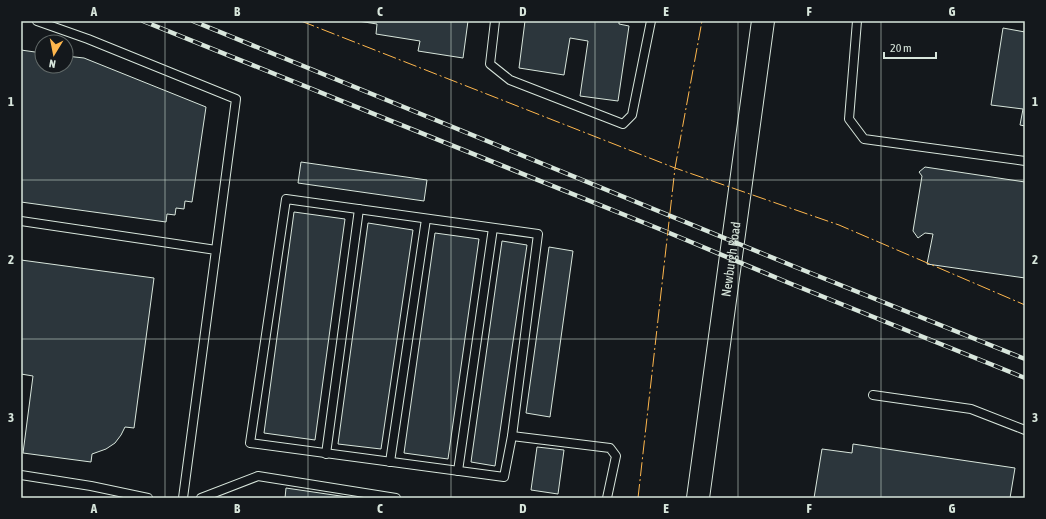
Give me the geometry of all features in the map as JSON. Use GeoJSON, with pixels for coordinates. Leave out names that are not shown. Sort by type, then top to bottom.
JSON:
{"type":"FeatureCollection","features":[{"type":"Feature","properties":{"kind":"main road","name":"Newburgh Road"},"geometry":{"type":"LineString","coordinates":[[698,498],[763,21]]}},
{"type":"Feature","properties":{"kind":"lane"},"geometry":{"type":"LineString","coordinates":[[37,21],[88,39],[236,99],[183,498]]}},
{"type":"Feature","properties":{"kind":"lane"},"geometry":{"type":"LineString","coordinates":[[495,21],[490,64],[510,80],[623,124],[632,115],[651,21]]}},
{"type":"Feature","properties":{"kind":"lane"},"geometry":{"type":"LineString","coordinates":[[857,21],[849,119],[864,139],[1025,161]]}},
{"type":"Feature","properties":{"kind":"lane"},"geometry":{"type":"LineString","coordinates":[[286,199],[426,218],[538,234],[512,436],[504,477],[250,443],[286,199]]}},
{"type":"Feature","properties":{"kind":"lane"},"geometry":{"type":"LineString","coordinates":[[326,454],[359,209]]}},
{"type":"Feature","properties":{"kind":"lane"},"geometry":{"type":"LineString","coordinates":[[390,462],[426,218]]}},
{"type":"Feature","properties":{"kind":"lane"},"geometry":{"type":"LineString","coordinates":[[21,222],[216,250]]}},
{"type":"Feature","properties":{"kind":"lane"},"geometry":{"type":"LineString","coordinates":[[458,471],[493,228]]}},
{"type":"Feature","properties":{"kind":"lane"},"geometry":{"type":"LineString","coordinates":[[873,395],[972,409],[1025,430]]}},
{"type":"Feature","properties":{"kind":"lane"},"geometry":{"type":"LineString","coordinates":[[512,436],[610,448],[616,456],[607,498]]}},
{"type":"Feature","properties":{"kind":"lane"},"geometry":{"type":"LineString","coordinates":[[21,476],[91,486],[148,498]]}},
{"type":"Feature","properties":{"kind":"lane"},"geometry":{"type":"LineString","coordinates":[[201,498],[258,476],[396,498]]}},
{"type":"Feature","properties":{"kind":"building"},"geometry":{"type":"Polygon","coordinates":[[[358,21],[468,21],[463,58],[418,51],[420,41],[376,34],[377,24],[358,21]]]}},
{"type":"Feature","properties":{"kind":"building"},"geometry":{"type":"Polygon","coordinates":[[[525,21],[619,21],[619,24],[629,26],[618,101],[580,96],[588,41],[570,38],[564,75],[519,68],[525,21]]]}},
{"type":"Feature","properties":{"kind":"building"},"geometry":{"type":"Polygon","coordinates":[[[1003,28],[1025,32],[1025,126],[1020,125],[1023,109],[991,105],[1003,28]]]}},
{"type":"Feature","properties":{"kind":"building"},"geometry":{"type":"Polygon","coordinates":[[[21,50],[34,52],[34,74],[74,74],[74,57],[84,58],[206,107],[192,202],[185,201],[184,209],[176,208],[175,215],[167,214],[166,222],[21,202],[21,50]]]}},
{"type":"Feature","properties":{"kind":"building"},"geometry":{"type":"Polygon","coordinates":[[[301,162],[427,180],[424,201],[298,183],[301,162]]]}},
{"type":"Feature","properties":{"kind":"building"},"geometry":{"type":"Polygon","coordinates":[[[925,167],[1025,182],[1025,278],[927,264],[933,234],[925,233],[918,238],[913,231],[922,176],[919,172],[925,167]]]}},
{"type":"Feature","properties":{"kind":"building"},"geometry":{"type":"Polygon","coordinates":[[[294,212],[345,219],[315,440],[264,433],[294,212]]]}},
{"type":"Feature","properties":{"kind":"building"},"geometry":{"type":"Polygon","coordinates":[[[368,223],[413,230],[381,449],[338,444],[368,223]]]}},
{"type":"Feature","properties":{"kind":"building"},"geometry":{"type":"Polygon","coordinates":[[[435,233],[479,239],[448,459],[404,453],[435,233]]]}},
{"type":"Feature","properties":{"kind":"building"},"geometry":{"type":"Polygon","coordinates":[[[502,241],[527,245],[495,466],[471,462],[502,241]]]}},
{"type":"Feature","properties":{"kind":"building"},"geometry":{"type":"Polygon","coordinates":[[[549,247],[573,251],[550,417],[526,413],[549,247]]]}},
{"type":"Feature","properties":{"kind":"building"},"geometry":{"type":"Polygon","coordinates":[[[21,260],[154,278],[134,428],[125,427],[115,443],[106,449],[92,454],[91,462],[23,453],[33,376],[21,374],[21,260]]]}},
{"type":"Feature","properties":{"kind":"building"},"geometry":{"type":"Polygon","coordinates":[[[853,444],[1015,468],[1010,498],[814,498],[822,449],[852,453],[853,444]]]}},
{"type":"Feature","properties":{"kind":"building"},"geometry":{"type":"Polygon","coordinates":[[[537,447],[564,450],[558,494],[531,490],[537,447]]]}},
{"type":"Feature","properties":{"kind":"building"},"geometry":{"type":"Polygon","coordinates":[[[286,488],[354,498],[285,498],[286,488]]]}},
{"type":"Feature","properties":{"kind":"railway"},"geometry":{"type":"LineString","coordinates":[[143,21],[1025,378]]}},
{"type":"Feature","properties":{"kind":"railway"},"geometry":{"type":"LineString","coordinates":[[193,21],[1025,359]]}},
{"type":"Feature","properties":{"kind":"power"},"geometry":{"type":"LineString","coordinates":[[301,21],[675,168],[839,225],[1025,305]]}},
{"type":"Feature","properties":{"kind":"power"},"geometry":{"type":"LineString","coordinates":[[638,498],[675,168],[702,21]]}}]}
